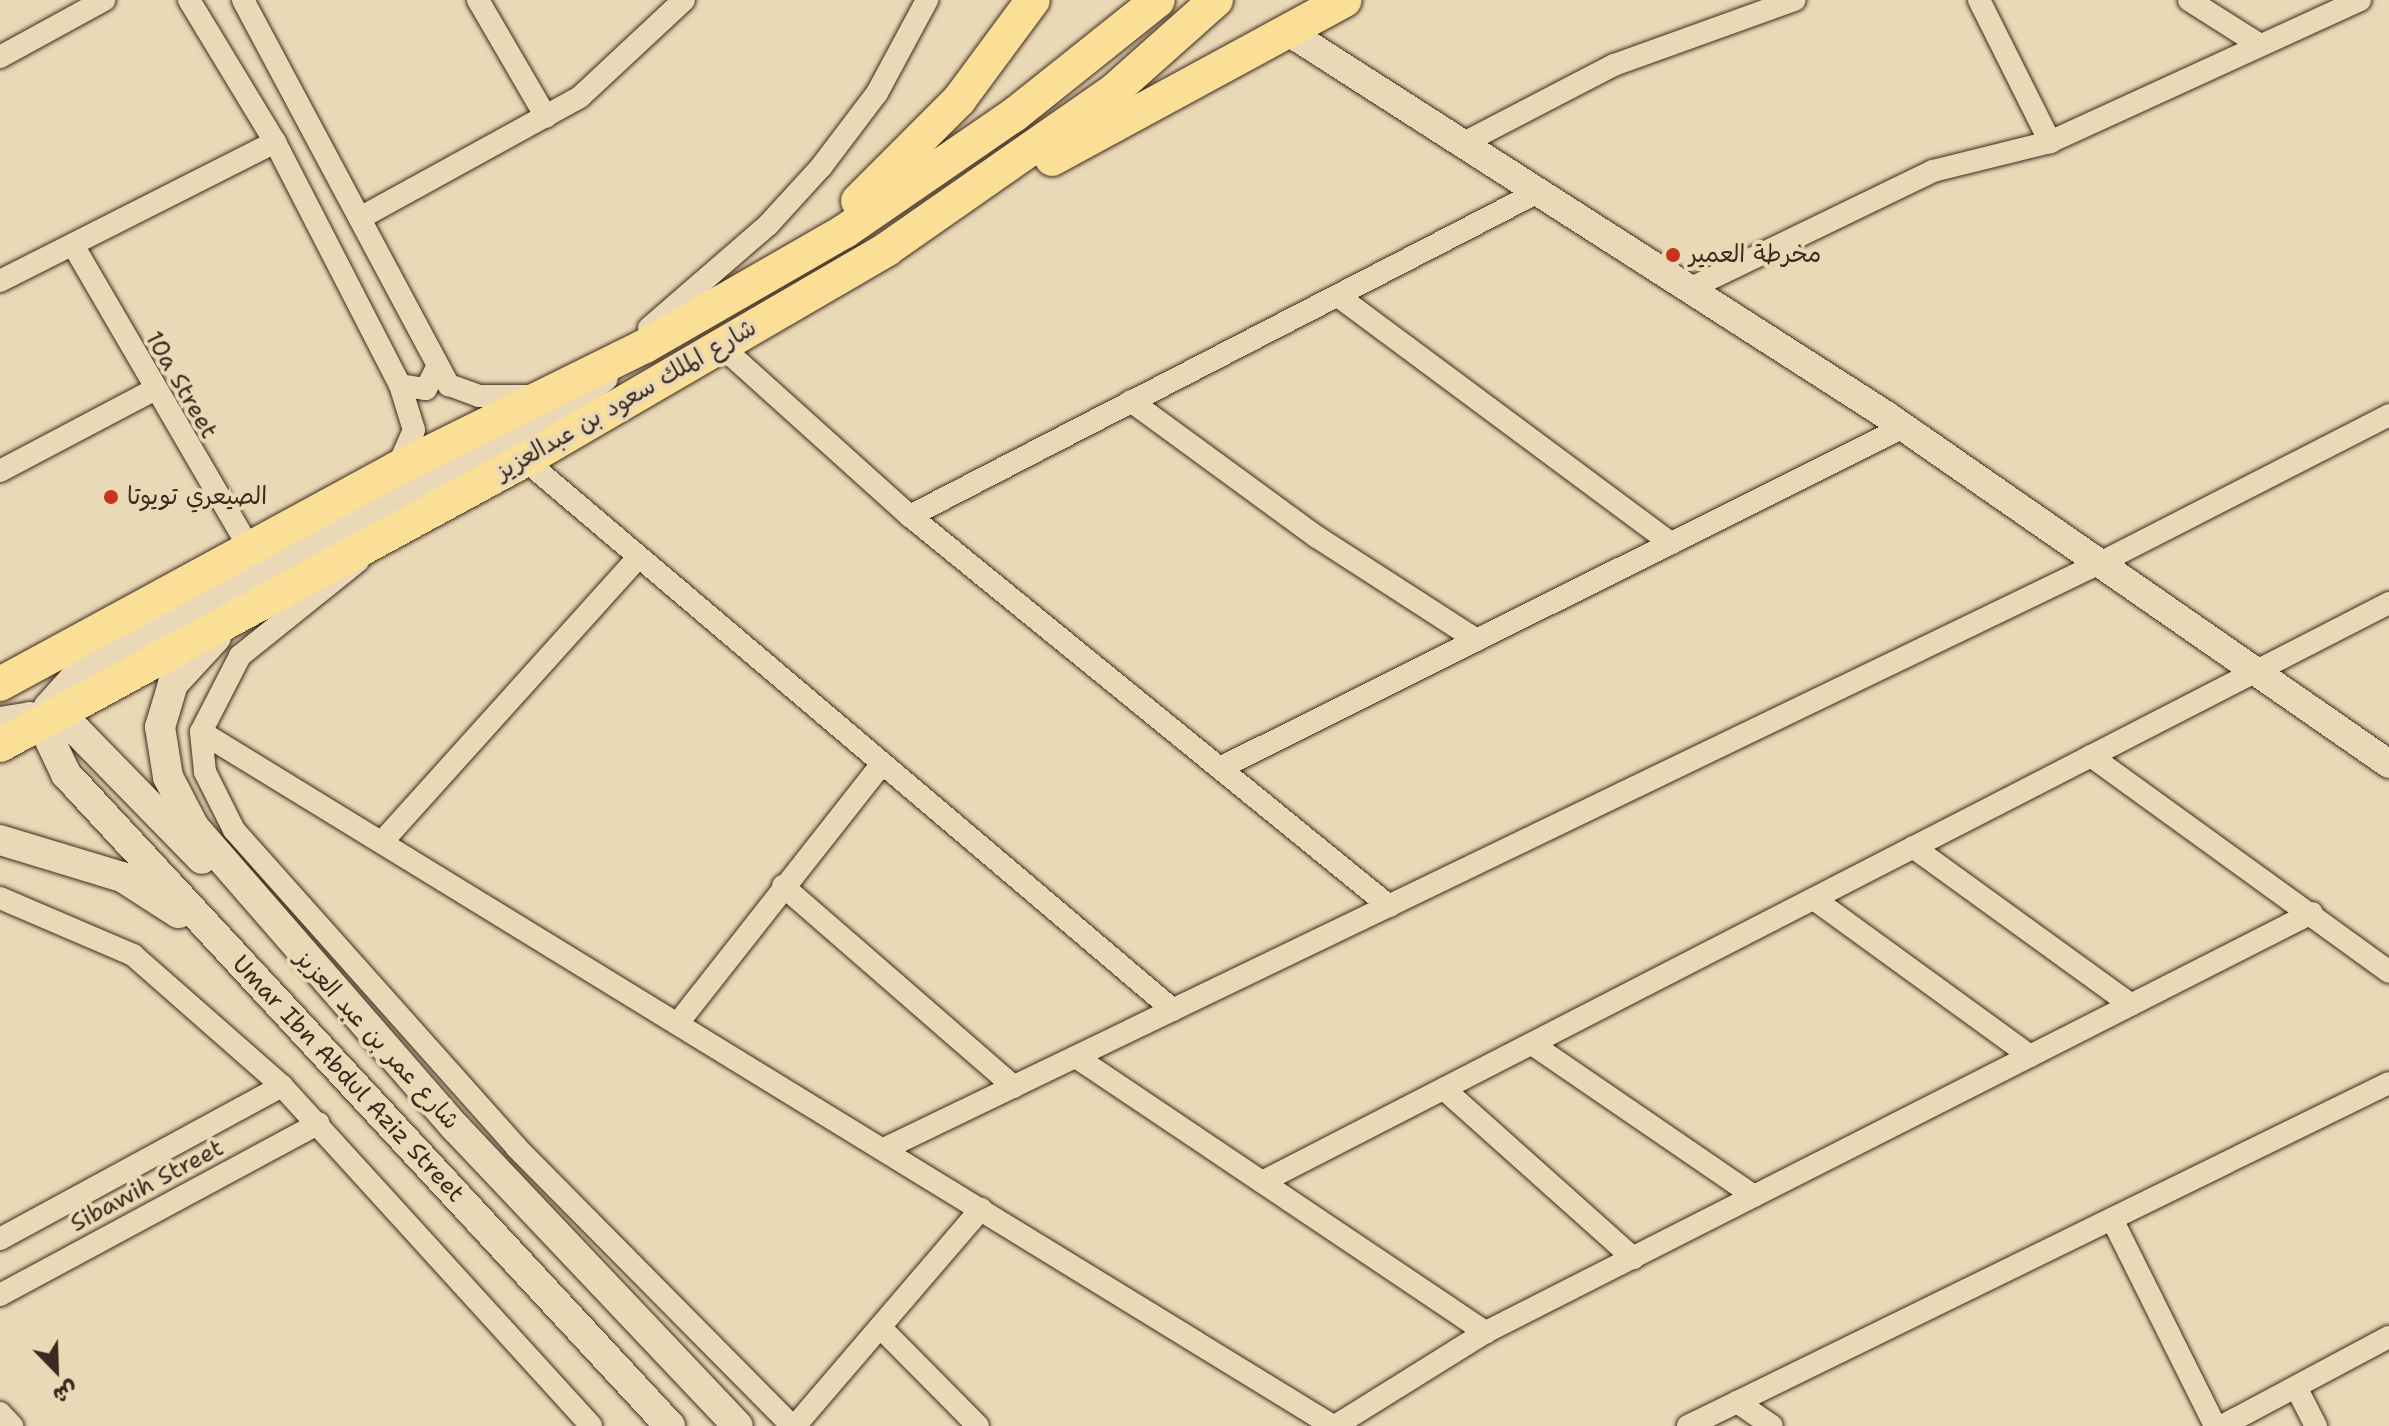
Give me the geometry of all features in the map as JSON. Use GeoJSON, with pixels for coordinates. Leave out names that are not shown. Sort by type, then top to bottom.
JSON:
{"type":"FeatureCollection","features":[{"type":"Feature","properties":{"kind":"main road"},"geometry":{"type":"LineString","coordinates":[[719,302],[847,211],[906,157],[1003,49],[1033,0]]}},
{"type":"Feature","properties":{"kind":"main road","name":"شارع الملك سعود بن عبدالعزيز"},"geometry":{"type":"LineString","coordinates":[[0,684],[398,468],[537,396],[645,346],[845,231],[1002,123],[1158,0]]}},
{"type":"Feature","properties":{"kind":"main road","name":"شارع الملك سعود بن عبدالعزيز"},"geometry":{"type":"LineString","coordinates":[[0,745],[525,460],[887,249],[1081,116],[1216,0]]}},
{"type":"Feature","properties":{"kind":"main road"},"geometry":{"type":"LineString","coordinates":[[887,249],[1345,0]]}},
{"type":"Feature","properties":{"kind":"main road"},"geometry":{"type":"LineString","coordinates":[[47,721],[59,689],[74,679],[540,424],[645,346]]}},
{"type":"Feature","properties":{"kind":"main road","name":"شارع عمر بن عبد العزيز"},"geometry":{"type":"LineString","coordinates":[[239,617],[173,684],[160,751],[194,827],[274,925],[738,1426]]}},
{"type":"Feature","properties":{"kind":"main road"},"geometry":{"type":"LineString","coordinates":[[0,722],[47,721],[85,738],[177,837],[274,925]]}},
{"type":"Feature","properties":{"kind":"main road","name":"Umar Ibn Abdul Aziz Street"},"geometry":{"type":"LineString","coordinates":[[47,721],[48,745],[66,774],[670,1426]]}},
{"type":"Feature","properties":{"kind":"main road"},"geometry":{"type":"LineString","coordinates":[[0,840],[122,877],[236,959]]}},
{"type":"Feature","properties":{"kind":"street"},"geometry":{"type":"LineString","coordinates":[[0,57],[104,0]]}},
{"type":"Feature","properties":{"kind":"street"},"geometry":{"type":"LineString","coordinates":[[189,0],[275,142],[400,385],[414,430],[398,468]]}},
{"type":"Feature","properties":{"kind":"street"},"geometry":{"type":"LineString","coordinates":[[243,0],[437,367],[460,393],[537,396]]}},
{"type":"Feature","properties":{"kind":"street"},"geometry":{"type":"LineString","coordinates":[[478,0],[546,117]]}},
{"type":"Feature","properties":{"kind":"street"},"geometry":{"type":"LineString","coordinates":[[360,218],[580,97],[684,0]]}},
{"type":"Feature","properties":{"kind":"street"},"geometry":{"type":"LineString","coordinates":[[574,378],[691,296],[768,225],[877,93],[927,0]]}},
{"type":"Feature","properties":{"kind":"street"},"geometry":{"type":"LineString","coordinates":[[1462,144],[1614,65],[1795,0]]}},
{"type":"Feature","properties":{"kind":"street"},"geometry":{"type":"LineString","coordinates":[[1979,0],[2050,142]]}},
{"type":"Feature","properties":{"kind":"street"},"geometry":{"type":"LineString","coordinates":[[2189,0],[2260,45]]}},
{"type":"Feature","properties":{"kind":"street"},"geometry":{"type":"LineString","coordinates":[[1689,289],[1933,171],[2050,142],[2360,0]]}},
{"type":"Feature","properties":{"kind":"street"},"geometry":{"type":"LineString","coordinates":[[1287,31],[1904,427],[2389,764]]}},
{"type":"Feature","properties":{"kind":"street"},"geometry":{"type":"LineString","coordinates":[[0,281],[275,142]]}},
{"type":"Feature","properties":{"kind":"street"},"geometry":{"type":"LineString","coordinates":[[910,516],[1538,192]]}},
{"type":"Feature","properties":{"kind":"street","name":"10a Street"},"geometry":{"type":"LineString","coordinates":[[73,245],[152,391],[249,548]]}},
{"type":"Feature","properties":{"kind":"street"},"geometry":{"type":"LineString","coordinates":[[1338,296],[1671,543]]}},
{"type":"Feature","properties":{"kind":"street"},"geometry":{"type":"LineString","coordinates":[[721,346],[910,516],[1389,906]]}},
{"type":"Feature","properties":{"kind":"street"},"geometry":{"type":"LineString","coordinates":[[400,385],[426,389],[437,367]]}},
{"type":"Feature","properties":{"kind":"street"},"geometry":{"type":"LineString","coordinates":[[0,471],[152,391]]}},
{"type":"Feature","properties":{"kind":"street"},"geometry":{"type":"LineString","coordinates":[[1131,401],[1317,537],[1477,640]]}},
{"type":"Feature","properties":{"kind":"street"},"geometry":{"type":"LineString","coordinates":[[884,1149],[2100,563],[2389,415]]}},
{"type":"Feature","properties":{"kind":"street"},"geometry":{"type":"LineString","coordinates":[[1220,768],[1904,427]]}},
{"type":"Feature","properties":{"kind":"street"},"geometry":{"type":"LineString","coordinates":[[525,460],[1173,1010]]}},
{"type":"Feature","properties":{"kind":"street"},"geometry":{"type":"LineString","coordinates":[[383,536],[316,602],[240,656],[201,732],[205,772],[234,830],[516,1147],[794,1426],[981,1209]]}},
{"type":"Feature","properties":{"kind":"street"},"geometry":{"type":"LineString","coordinates":[[382,842],[638,558]]}},
{"type":"Feature","properties":{"kind":"street"},"geometry":{"type":"LineString","coordinates":[[1262,1182],[2389,603]]}},
{"type":"Feature","properties":{"kind":"street"},"geometry":{"type":"LineString","coordinates":[[201,732],[884,1149],[1323,1424],[1486,1332],[2312,913]]}},
{"type":"Feature","properties":{"kind":"street"},"geometry":{"type":"LineString","coordinates":[[2091,756],[2312,913],[2389,972]]}},
{"type":"Feature","properties":{"kind":"street"},"geometry":{"type":"LineString","coordinates":[[678,1023],[882,764]]}},
{"type":"Feature","properties":{"kind":"street"},"geometry":{"type":"LineString","coordinates":[[1913,847],[2131,1005]]}},
{"type":"Feature","properties":{"kind":"street"},"geometry":{"type":"LineString","coordinates":[[783,886],[1014,1087]]}},
{"type":"Feature","properties":{"kind":"street"},"geometry":{"type":"LineString","coordinates":[[0,898],[133,955],[282,1086],[319,1123],[591,1426]]}},
{"type":"Feature","properties":{"kind":"street"},"geometry":{"type":"LineString","coordinates":[[1814,899],[2030,1056]]}},
{"type":"Feature","properties":{"kind":"street"},"geometry":{"type":"LineString","coordinates":[[1532,1044],[1754,1196]]}},
{"type":"Feature","properties":{"kind":"street"},"geometry":{"type":"LineString","coordinates":[[1076,1057],[1486,1332]]}},
{"type":"Feature","properties":{"kind":"street"},"geometry":{"type":"LineString","coordinates":[[1688,1426],[2389,1083]]}},
{"type":"Feature","properties":{"kind":"street","name":"Sibawih Street"},"geometry":{"type":"LineString","coordinates":[[0,1239],[282,1086]]}},
{"type":"Feature","properties":{"kind":"street"},"geometry":{"type":"LineString","coordinates":[[1444,1089],[1633,1258]]}},
{"type":"Feature","properties":{"kind":"street","name":"Sibawih Street"},"geometry":{"type":"LineString","coordinates":[[0,1295],[319,1123]]}},
{"type":"Feature","properties":{"kind":"street"},"geometry":{"type":"LineString","coordinates":[[2112,1219],[2215,1426]]}},
{"type":"Feature","properties":{"kind":"street"},"geometry":{"type":"LineString","coordinates":[[572,1250],[621,1254]]}},
{"type":"Feature","properties":{"kind":"street"},"geometry":{"type":"LineString","coordinates":[[880,1327],[978,1426]]}},
{"type":"Feature","properties":{"kind":"street"},"geometry":{"type":"LineString","coordinates":[[2222,1426],[2389,1337]]}},
{"type":"Feature","properties":{"kind":"street"},"geometry":{"type":"LineString","coordinates":[[2296,1387],[2316,1426]]}},
{"type":"Feature","properties":{"kind":"street"},"geometry":{"type":"LineString","coordinates":[[1737,1402],[1772,1426]]}},
{"type":"Feature","properties":{"kind":"street"},"geometry":{"type":"LineString","coordinates":[[0,1413],[12,1426]]}},
{"type":"Feature","properties":{"kind":"place","name":"مخرطة العمير"},"geometry":{"type":"Point","coordinates":[1673,255]}},
{"type":"Feature","properties":{"kind":"place","name":"الصيعري تويوتا"},"geometry":{"type":"Point","coordinates":[111,497]}}]}
